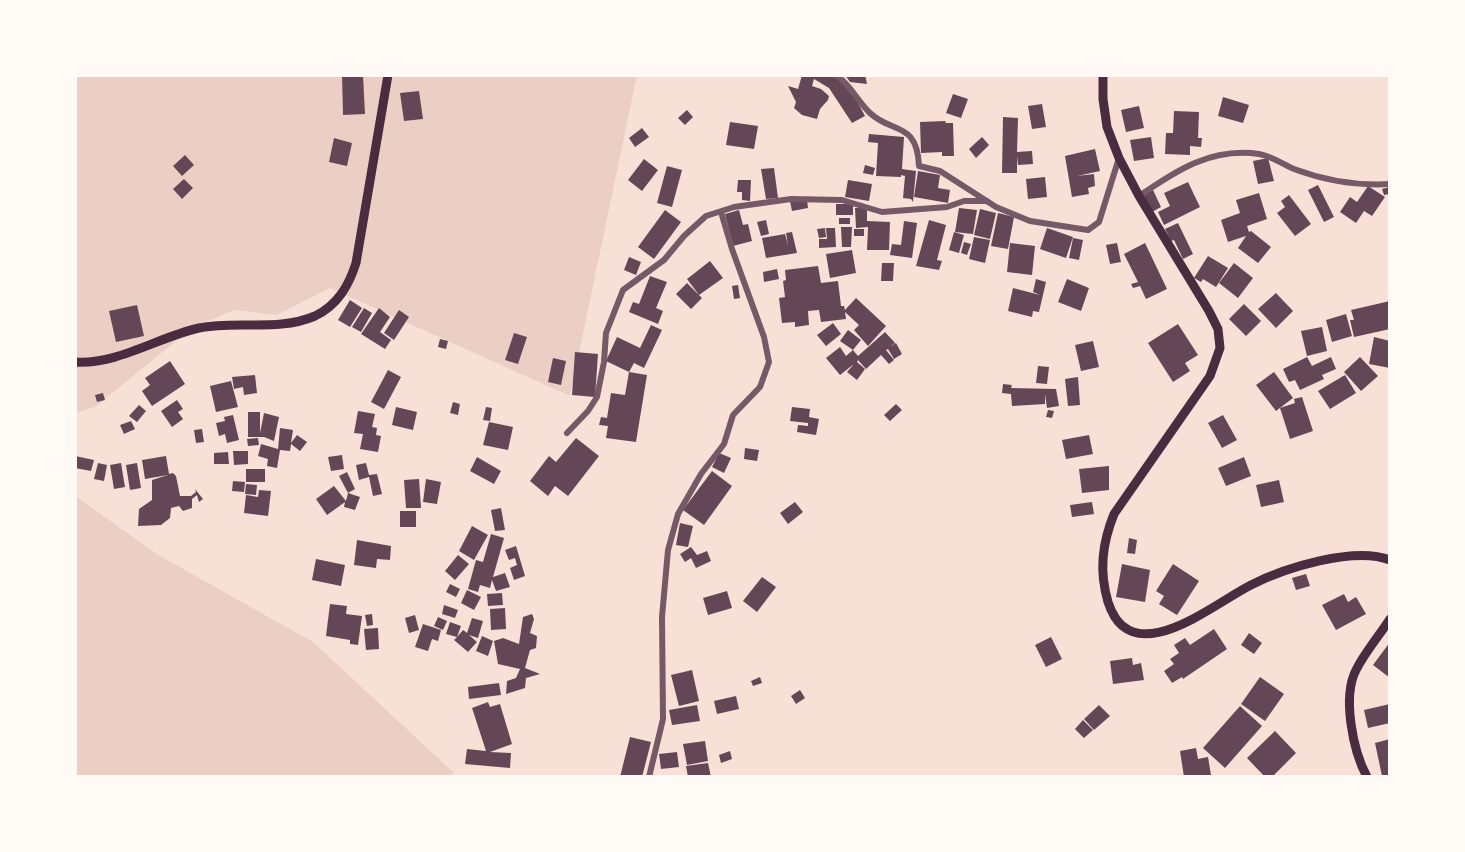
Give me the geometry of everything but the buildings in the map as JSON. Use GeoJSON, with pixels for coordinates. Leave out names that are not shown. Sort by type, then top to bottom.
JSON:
{"type":"FeatureCollection","features":[{"type":"Feature","properties":{"kind":"main road"},"geometry":{"type":"LineString","coordinates":[[75,362],[86,363],[117,356],[200,328],[227,324],[288,324],[316,315],[338,299],[349,284],[356,263],[388,75]]}},
{"type":"Feature","properties":{"kind":"main road"},"geometry":{"type":"LineString","coordinates":[[1103,75],[1107,127],[1119,158],[1139,196],[1209,310],[1218,329],[1220,348],[1210,376],[1114,514],[1105,536],[1101,561],[1103,586],[1112,614],[1122,627],[1140,634],[1156,633],[1197,618],[1249,586],[1300,566],[1362,555],[1380,556],[1390,560]]}},
{"type":"Feature","properties":{"kind":"main road"},"geometry":{"type":"LineString","coordinates":[[1367,777],[1355,744],[1350,692],[1355,672],[1390,619]]}},
{"type":"Feature","properties":{"kind":"street"},"geometry":{"type":"LineString","coordinates":[[836,75],[846,82],[871,114],[905,131],[918,150],[919,166],[940,171],[987,201],[1030,221],[1088,230],[1099,222],[1119,158]]}},
{"type":"Feature","properties":{"kind":"street"},"geometry":{"type":"LineString","coordinates":[[1139,196],[1179,169],[1220,154],[1261,154],[1324,180],[1366,186],[1390,184]]}},
{"type":"Feature","properties":{"kind":"street"},"geometry":{"type":"LineString","coordinates":[[567,433],[597,397],[606,333],[623,290],[664,260],[684,236],[706,216],[734,207],[791,199],[842,200],[882,212],[947,207],[964,201],[987,201]]}},
{"type":"Feature","properties":{"kind":"street"},"geometry":{"type":"LineString","coordinates":[[649,777],[663,719],[662,617],[668,550],[678,514],[701,474],[724,444],[733,415],[760,387],[769,362],[764,337],[721,212]]}},
{"type":"Feature","properties":{"kind":"shaded area"},"geometry":{"type":"Polygon","coordinates":[[[75,75],[637,75],[570,396],[330,288],[277,315],[234,310],[192,328],[95,407],[75,413],[75,75]]]}},
{"type":"Feature","properties":{"kind":"shaded area"},"geometry":{"type":"Polygon","coordinates":[[[75,496],[160,556],[313,642],[453,772],[451,777],[75,777],[75,496]]]}}]}
